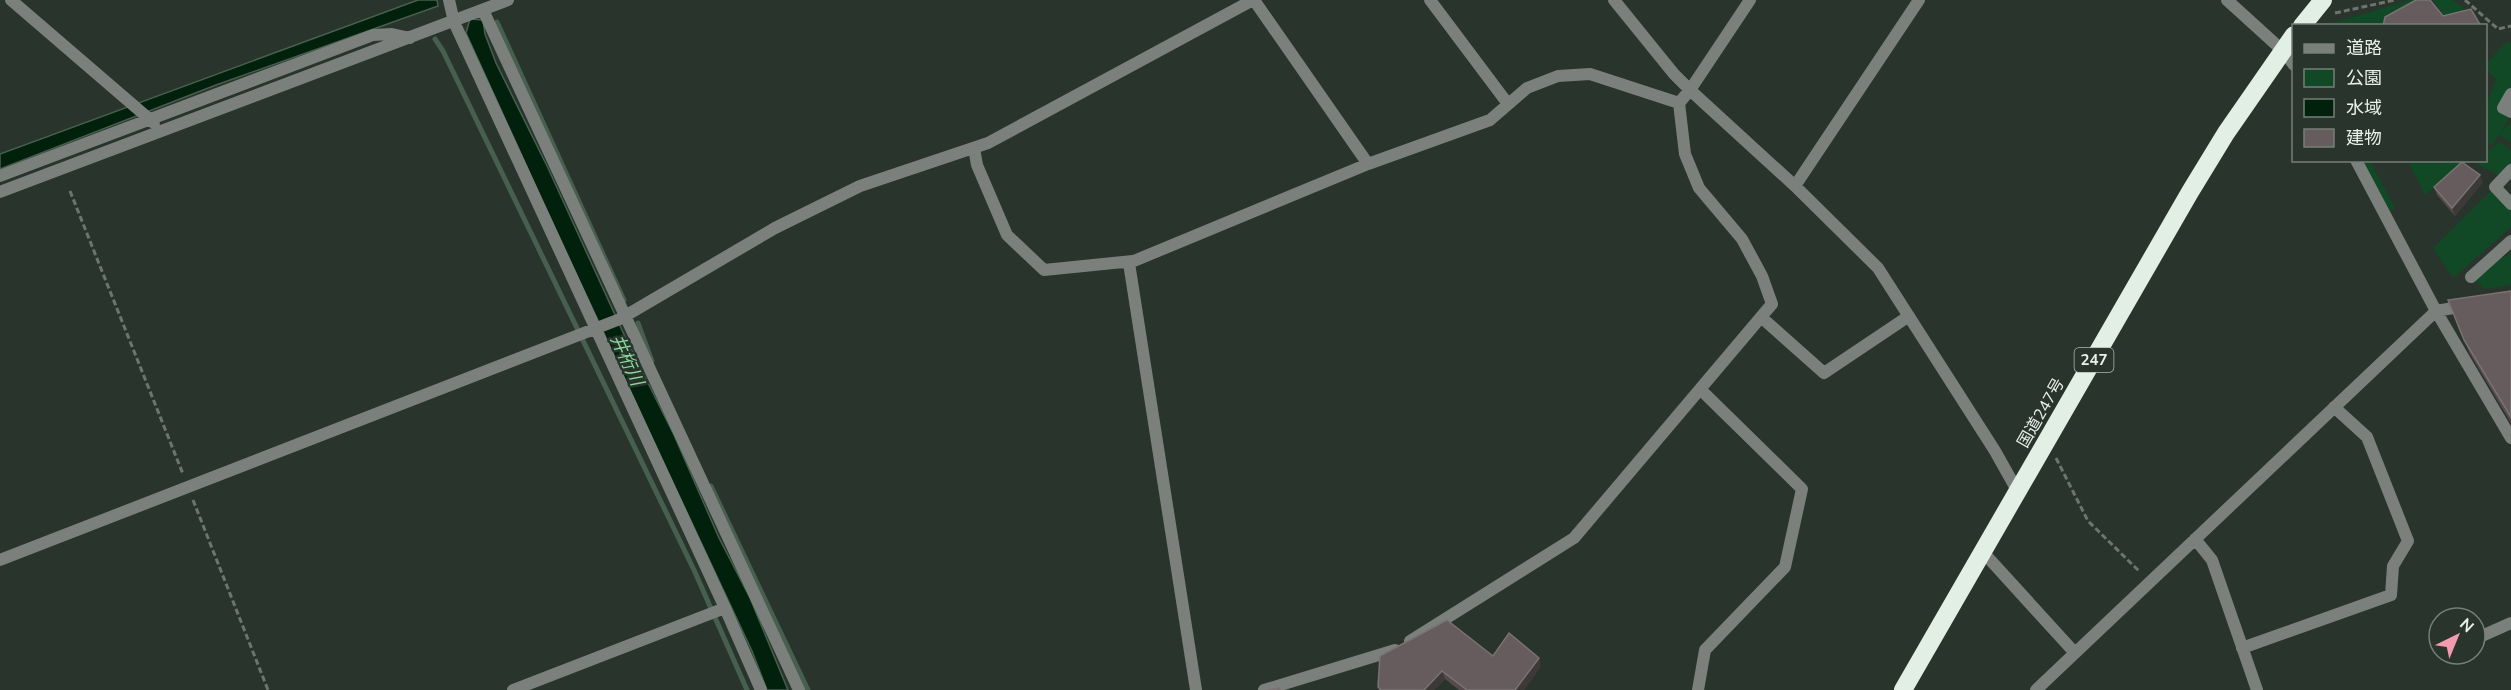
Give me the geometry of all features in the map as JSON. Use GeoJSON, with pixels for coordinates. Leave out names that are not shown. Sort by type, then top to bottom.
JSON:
{"type":"FeatureCollection","features":[{"type":"Feature","properties":{"kind":"highway"},"geometry":{"type":"LineString","coordinates":[[2305,24],[2328,7]]}},
{"type":"Feature","properties":{"kind":"highway","name":"国道247号"},"geometry":{"type":"LineString","coordinates":[[1903,690],[2190,192],[2292,38]]}},
{"type":"Feature","properties":{"kind":"street"},"geometry":{"type":"LineString","coordinates":[[11,0],[164,132]]}},
{"type":"Feature","properties":{"kind":"street"},"geometry":{"type":"LineString","coordinates":[[449,0],[454,22],[726,608],[761,690]]}},
{"type":"Feature","properties":{"kind":"street"},"geometry":{"type":"LineString","coordinates":[[0,192],[164,132],[508,0]]}},
{"type":"Feature","properties":{"kind":"street"},"geometry":{"type":"LineString","coordinates":[[0,560],[623,318],[775,228],[860,186],[988,143],[1253,0],[1368,164]]}},
{"type":"Feature","properties":{"kind":"street"},"geometry":{"type":"LineString","coordinates":[[1430,0],[1508,104]]}},
{"type":"Feature","properties":{"kind":"street"},"geometry":{"type":"LineString","coordinates":[[1614,0],[1674,74],[1795,186],[1878,268],[1995,451],[2018,492]]}},
{"type":"Feature","properties":{"kind":"street"},"geometry":{"type":"LineString","coordinates":[[1264,690],[1393,652],[1574,538],[1772,304],[1742,239],[1699,188],[1685,154],[1679,103],[1750,0]]}},
{"type":"Feature","properties":{"kind":"street"},"geometry":{"type":"LineString","coordinates":[[1795,186],[1919,0]]}},
{"type":"Feature","properties":{"kind":"street"},"geometry":{"type":"LineString","coordinates":[[2227,0],[2282,50],[2292,62]]}},
{"type":"Feature","properties":{"kind":"street"},"geometry":{"type":"LineString","coordinates":[[483,10],[623,318],[799,690]]}},
{"type":"Feature","properties":{"kind":"street"},"geometry":{"type":"LineString","coordinates":[[4,175],[147,117],[373,35],[392,34],[410,38]]}},
{"type":"Feature","properties":{"kind":"street"},"geometry":{"type":"LineString","coordinates":[[1196,690],[1129,263],[1368,164],[1490,120],[1527,88],[1558,76],[1590,74],[1679,103]]}},
{"type":"Feature","properties":{"kind":"street"},"geometry":{"type":"LineString","coordinates":[[2511,94],[2503,108],[2511,112]]}},
{"type":"Feature","properties":{"kind":"street"},"geometry":{"type":"LineString","coordinates":[[974,148],[977,165],[1007,235],[1044,270],[1134,261]]}},
{"type":"Feature","properties":{"kind":"street"},"geometry":{"type":"LineString","coordinates":[[2357,162],[2436,311],[2511,438]]}},
{"type":"Feature","properties":{"kind":"street"},"geometry":{"type":"LineString","coordinates":[[2511,170],[2495,187],[2511,204]]}},
{"type":"Feature","properties":{"kind":"street"},"geometry":{"type":"LineString","coordinates":[[4,175],[23,184]]}},
{"type":"Feature","properties":{"kind":"street"},"geometry":{"type":"LineString","coordinates":[[2471,277],[2511,242]]}},
{"type":"Feature","properties":{"kind":"street"},"geometry":{"type":"LineString","coordinates":[[2036,690],[2436,311],[2478,303]]}},
{"type":"Feature","properties":{"kind":"street"},"geometry":{"type":"LineString","coordinates":[[1761,317],[1824,373],[1909,316]]}},
{"type":"Feature","properties":{"kind":"street"},"geometry":{"type":"LineString","coordinates":[[1698,690],[1705,650],[1785,567],[1802,489],[1700,389]]}},
{"type":"Feature","properties":{"kind":"street"},"geometry":{"type":"LineString","coordinates":[[2242,648],[2391,595],[2393,566],[2408,541],[2367,437],[2334,407]]}},
{"type":"Feature","properties":{"kind":"street"},"geometry":{"type":"LineString","coordinates":[[2195,539],[2212,560],[2257,690]]}},
{"type":"Feature","properties":{"kind":"street"},"geometry":{"type":"LineString","coordinates":[[1983,552],[2075,653]]}},
{"type":"Feature","properties":{"kind":"street"},"geometry":{"type":"LineString","coordinates":[[513,690],[726,608]]}},
{"type":"Feature","properties":{"kind":"street"},"geometry":{"type":"LineString","coordinates":[[2487,634],[2511,623]]}},
{"type":"Feature","properties":{"kind":"path"},"geometry":{"type":"LineString","coordinates":[[2328,7],[2395,0]]}},
{"type":"Feature","properties":{"kind":"path"},"geometry":{"type":"LineString","coordinates":[[2464,0],[2498,29],[2511,26]]}},
{"type":"Feature","properties":{"kind":"path"},"geometry":{"type":"LineString","coordinates":[[70,191],[268,690]]}},
{"type":"Feature","properties":{"kind":"path"},"geometry":{"type":"LineString","coordinates":[[2048,441],[2088,522],[2150,582]]}},
{"type":"Feature","properties":{"kind":"green space"},"geometry":{"type":"Polygon","coordinates":[[[2410,0],[2432,0],[2386,24],[2329,24],[2410,0]]]}},
{"type":"Feature","properties":{"kind":"green space"},"geometry":{"type":"Polygon","coordinates":[[[2433,0],[2453,0],[2469,13],[2450,24],[2433,0]]]}},
{"type":"Feature","properties":{"kind":"green space"},"geometry":{"type":"Polygon","coordinates":[[[2507,41],[2511,44],[2511,116],[2501,131],[2511,123],[2511,142],[2499,135],[2492,145],[2487,142],[2487,102],[2496,79],[2487,70],[2487,63],[2507,41]]]}},
{"type":"Feature","properties":{"kind":"green space"},"geometry":{"type":"Polygon","coordinates":[[[2500,142],[2511,150],[2511,163],[2500,176],[2474,162],[2487,162],[2487,148],[2489,149],[2500,142]]]}},
{"type":"Feature","properties":{"kind":"green space"},"geometry":{"type":"Polygon","coordinates":[[[2363,162],[2371,162],[2395,208],[2390,211],[2363,162]]]}},
{"type":"Feature","properties":{"kind":"green space"},"geometry":{"type":"Polygon","coordinates":[[[2408,162],[2465,162],[2425,195],[2408,162]]]}},
{"type":"Feature","properties":{"kind":"green space"},"geometry":{"type":"Polygon","coordinates":[[[2495,187],[2511,204],[2511,227],[2453,278],[2433,248],[2495,187]]]}},
{"type":"Feature","properties":{"kind":"green space"},"geometry":{"type":"Polygon","coordinates":[[[2492,252],[2503,258],[2511,253],[2511,285],[2485,289],[2467,274],[2492,252]]]}},
{"type":"Feature","properties":{"kind":"water"},"geometry":{"type":"Polygon","coordinates":[[[418,0],[437,0],[438,6],[216,85],[0,169],[0,154],[418,0]]]}},
{"type":"Feature","properties":{"kind":"water","name":"井桁川"},"geometry":{"type":"Polygon","coordinates":[[[470,19],[483,20],[485,34],[496,63],[548,168],[626,339],[674,435],[719,538],[750,598],[788,690],[767,690],[752,651],[597,321],[466,33],[470,19]]]}},
{"type":"Feature","properties":{"kind":"building"},"geometry":{"type":"Polygon","coordinates":[[[2416,0],[2430,0],[2443,16],[2471,9],[2480,24],[2383,24],[2385,17],[2416,0]]]}},
{"type":"Feature","properties":{"kind":"building"},"geometry":{"type":"Polygon","coordinates":[[[2462,162],[2480,175],[2452,208],[2434,187],[2462,162]]]}},
{"type":"Feature","properties":{"kind":"building"},"geometry":{"type":"Polygon","coordinates":[[[2511,291],[2511,417],[2464,340],[2448,300],[2511,291]]]}},
{"type":"Feature","properties":{"kind":"building"},"geometry":{"type":"Polygon","coordinates":[[[1447,620],[1493,656],[1509,633],[1539,658],[1515,690],[1467,690],[1442,671],[1424,690],[1381,690],[1378,687],[1380,656],[1447,620]]]}},
{"type":"Feature","properties":{"kind":"waterway"},"geometry":{"type":"LineString","coordinates":[[497,22],[624,300]]}},
{"type":"Feature","properties":{"kind":"waterway"},"geometry":{"type":"LineString","coordinates":[[435,39],[443,51],[694,570],[747,690]]}},
{"type":"Feature","properties":{"kind":"waterway"},"geometry":{"type":"LineString","coordinates":[[638,323],[652,361]]}},
{"type":"Feature","properties":{"kind":"waterway"},"geometry":{"type":"LineString","coordinates":[[711,486],[808,690]]}}]}
